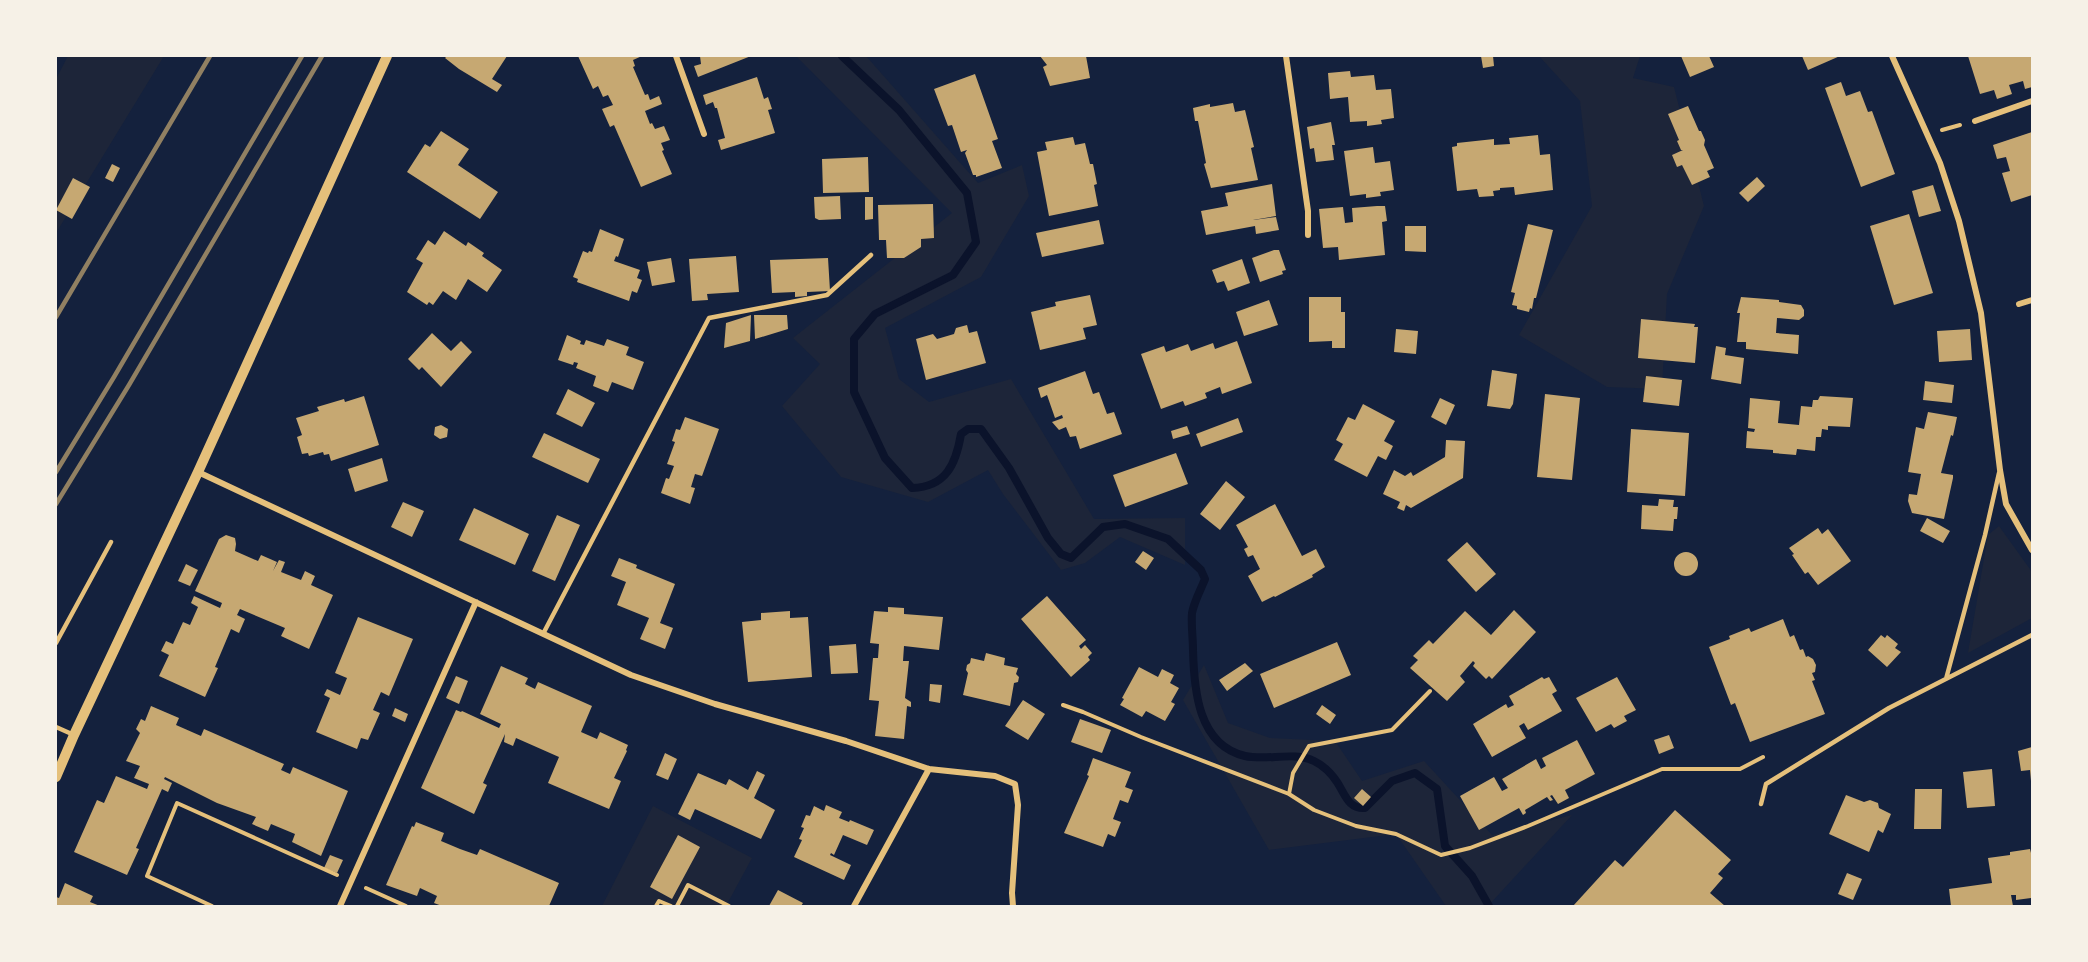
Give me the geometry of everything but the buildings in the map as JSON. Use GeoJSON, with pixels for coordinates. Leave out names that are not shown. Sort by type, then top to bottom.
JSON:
{"type":"FeatureCollection","features":[{"type":"Feature","properties":{"kind":"street"},"geometry":{"type":"LineString","coordinates":[[56,777],[387,56]]}},
{"type":"Feature","properties":{"kind":"street"},"geometry":{"type":"LineString","coordinates":[[676,56],[704,134]]}},
{"type":"Feature","properties":{"kind":"street"},"geometry":{"type":"LineString","coordinates":[[1286,56],[1308,211],[1308,235]]}},
{"type":"Feature","properties":{"kind":"street"},"geometry":{"type":"LineString","coordinates":[[1893,56],[1929,135],[1959,221],[1981,313],[2006,504],[2032,550]]}},
{"type":"Feature","properties":{"kind":"street"},"geometry":{"type":"LineString","coordinates":[[1976,120],[2032,101]]}},
{"type":"Feature","properties":{"kind":"street"},"geometry":{"type":"LineString","coordinates":[[2019,304],[2032,300]]}},
{"type":"Feature","properties":{"kind":"street"},"geometry":{"type":"LineString","coordinates":[[198,472],[631,675],[715,704],[846,741],[929,769],[995,776],[1015,784],[1018,805],[1013,906]]}},
{"type":"Feature","properties":{"kind":"street"},"geometry":{"type":"LineString","coordinates":[[340,906],[476,602]]}},
{"type":"Feature","properties":{"kind":"street"},"geometry":{"type":"LineString","coordinates":[[854,906],[929,769]]}},
{"type":"Feature","properties":{"kind":"lane"},"geometry":{"type":"LineString","coordinates":[[543,634],[709,318],[827,295],[871,255]]}},
{"type":"Feature","properties":{"kind":"lane"},"geometry":{"type":"LineString","coordinates":[[1946,679],[2000,470]]}},
{"type":"Feature","properties":{"kind":"lane"},"geometry":{"type":"LineString","coordinates":[[56,643],[111,542]]}},
{"type":"Feature","properties":{"kind":"lane"},"geometry":{"type":"LineString","coordinates":[[1761,804],[1766,784],[1889,708],[2032,635]]}},
{"type":"Feature","properties":{"kind":"lane"},"geometry":{"type":"LineString","coordinates":[[56,727],[74,735]]}},
{"type":"Feature","properties":{"kind":"path"},"geometry":{"type":"LineString","coordinates":[[1929,135],[1976,120]]}},
{"type":"Feature","properties":{"kind":"path"},"geometry":{"type":"LineString","coordinates":[[1289,794],[1293,773],[1307,748],[1392,729],[1430,691]]}},
{"type":"Feature","properties":{"kind":"path"},"geometry":{"type":"LineString","coordinates":[[1063,705],[1289,794],[1314,810],[1356,826],[1396,834],[1441,855],[1470,848],[1662,769],[1740,769],[1763,757]]}},
{"type":"Feature","properties":{"kind":"path"},"geometry":{"type":"LineString","coordinates":[[212,906],[147,876],[177,803],[406,906]]}},
{"type":"Feature","properties":{"kind":"path"},"geometry":{"type":"LineString","coordinates":[[677,906],[688,885],[729,906]]}},
{"type":"Feature","properties":{"kind":"path"},"geometry":{"type":"LineString","coordinates":[[656,906],[659,901],[671,906]]}},
{"type":"Feature","properties":{"kind":"shaded area"},"geometry":{"type":"Polygon","coordinates":[[[68,56],[164,56],[56,233],[56,79],[68,56]]]}},
{"type":"Feature","properties":{"kind":"shaded area"},"geometry":{"type":"Polygon","coordinates":[[[796,56],[866,56],[978,183],[1022,165],[1029,196],[981,277],[885,328],[899,379],[929,402],[1011,379],[1094,519],[1185,518],[1185,565],[1120,537],[1085,563],[1061,570],[1003,494],[988,470],[928,502],[841,477],[782,406],[820,364],[793,338],[952,213],[796,56]]]}},
{"type":"Feature","properties":{"kind":"shaded area"},"geometry":{"type":"Polygon","coordinates":[[[1539,56],[1640,56],[1633,78],[1674,87],[1704,206],[1667,294],[1662,389],[1607,387],[1519,335],[1592,206],[1580,101],[1539,56]]]}},
{"type":"Feature","properties":{"kind":"shaded area"},"geometry":{"type":"Polygon","coordinates":[[[1999,526],[2032,572],[2032,618],[1968,653],[1988,535],[1999,526]]]}},
{"type":"Feature","properties":{"kind":"shaded area"},"geometry":{"type":"Polygon","coordinates":[[[1204,665],[1228,723],[1270,738],[1335,741],[1362,781],[1424,761],[1492,835],[1572,815],[1488,906],[1446,906],[1396,834],[1269,850],[1183,700],[1204,665]]]}},
{"type":"Feature","properties":{"kind":"shaded area"},"geometry":{"type":"Polygon","coordinates":[[[653,806],[752,858],[726,906],[602,906],[653,806]]]}},
{"type":"Feature","properties":{"kind":"waterway"},"geometry":{"type":"LineString","coordinates":[[842,56],[899,110],[967,193],[976,242],[953,275],[875,314],[854,339],[854,392],[885,458],[912,488],[924,487],[947,472],[956,455],[961,434],[968,429],[981,429],[1009,468],[1048,538],[1061,554],[1071,558],[1103,527],[1125,524],[1168,539],[1201,570],[1205,579],[1192,613],[1195,682],[1202,714],[1217,740],[1229,750],[1245,756],[1289,756],[1314,761],[1330,773],[1348,800],[1359,808],[1365,808],[1392,781],[1415,773],[1437,789],[1445,846],[1472,876],[1489,906]]}},
{"type":"Feature","properties":{"kind":"railway"},"geometry":{"type":"LineString","coordinates":[[56,317],[210,56]]}},
{"type":"Feature","properties":{"kind":"railway"},"geometry":{"type":"LineString","coordinates":[[56,472],[302,56]]}},
{"type":"Feature","properties":{"kind":"railway"},"geometry":{"type":"LineString","coordinates":[[56,504],[129,385],[322,56]]}}]}
